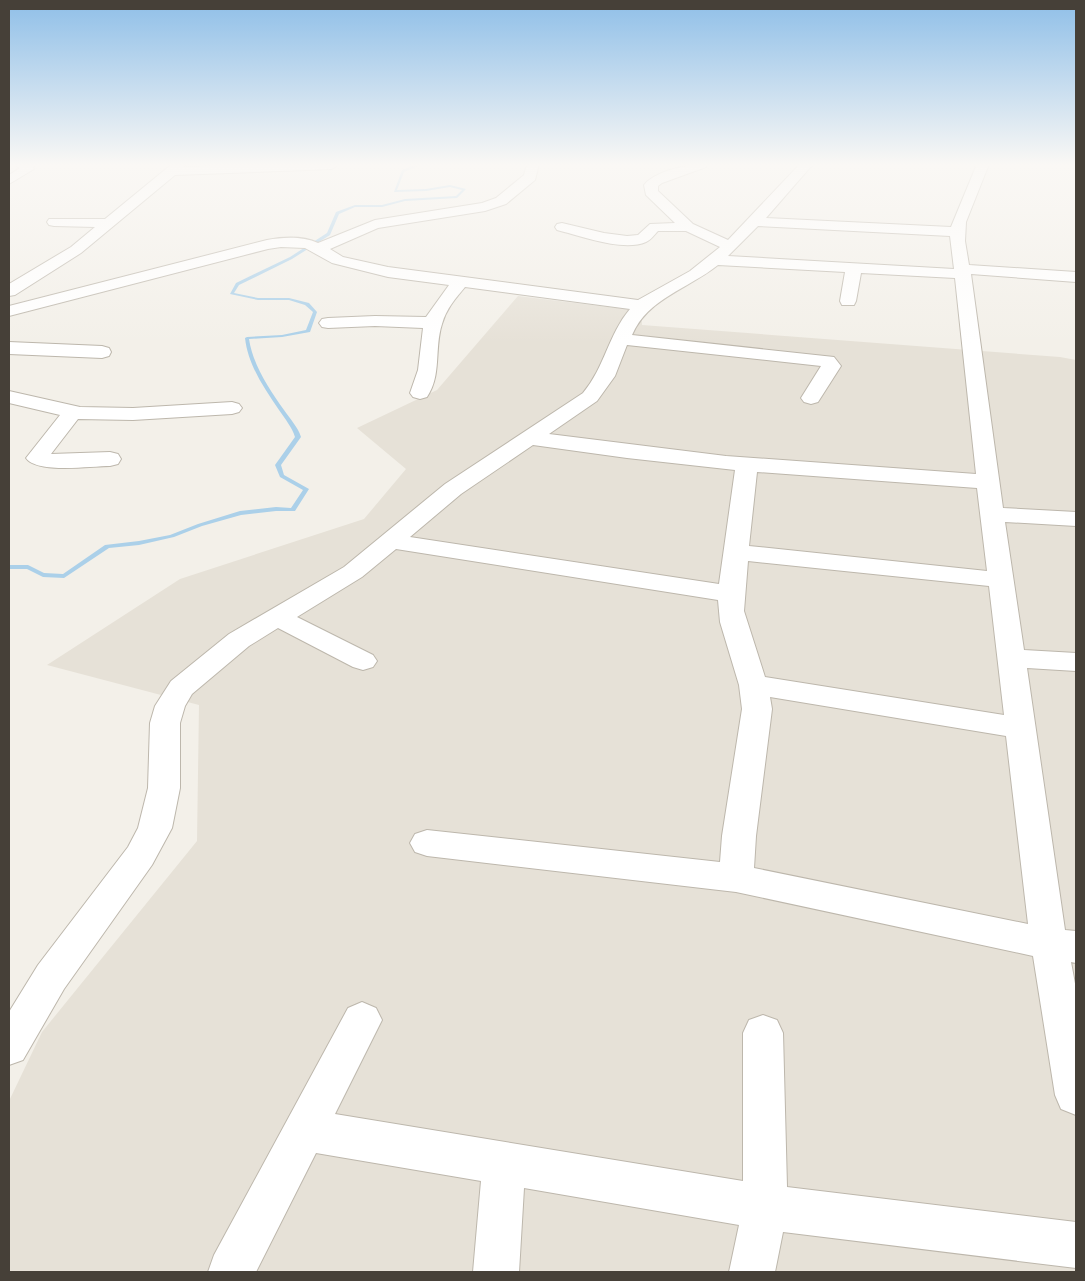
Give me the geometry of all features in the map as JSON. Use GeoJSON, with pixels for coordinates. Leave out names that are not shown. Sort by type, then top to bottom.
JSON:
{"type":"FeatureCollection","features":[{"type":"Feature","properties":{"kind":"street"},"geometry":{"type":"LineString","coordinates":[[9,291],[76,250],[108,224]]}},
{"type":"Feature","properties":{"kind":"street"},"geometry":{"type":"LineString","coordinates":[[313,246],[376,224]]}},
{"type":"Feature","properties":{"kind":"street"},"geometry":{"type":"LineString","coordinates":[[684,224],[729,246]]}},
{"type":"Feature","properties":{"kind":"street"},"geometry":{"type":"LineString","coordinates":[[9,1047],[51,977],[140,856],[155,828],[164,788],[165,723],[170,706],[180,688],[240,640],[353,572],[424,511],[453,489],[590,397],[597,390],[608,371],[619,339],[643,306],[696,274],[754,224]]}},
{"type":"Feature","properties":{"kind":"street"},"geometry":{"type":"LineString","coordinates":[[792,224],[957,232]]}},
{"type":"Feature","properties":{"kind":"street"},"geometry":{"type":"LineString","coordinates":[[959,224],[957,242],[963,271],[988,482],[1021,728],[1063,945],[1076,1095]]}},
{"type":"Feature","properties":{"kind":"street"},"geometry":{"type":"LineString","coordinates":[[562,227],[629,240],[644,238],[655,227],[688,227]]}},
{"type":"Feature","properties":{"kind":"street"},"geometry":{"type":"LineString","coordinates":[[9,311],[267,245],[296,242],[313,246],[338,260],[361,266],[643,306]]}},
{"type":"Feature","properties":{"kind":"street"},"geometry":{"type":"LineString","coordinates":[[712,260],[1076,278]]}},
{"type":"Feature","properties":{"kind":"street"},"geometry":{"type":"LineString","coordinates":[[848,301],[854,268]]}},
{"type":"Feature","properties":{"kind":"street"},"geometry":{"type":"LineString","coordinates":[[9,271],[39,274]]}},
{"type":"Feature","properties":{"kind":"street"},"geometry":{"type":"LineString","coordinates":[[420,393],[428,373],[433,323],[444,302],[462,281]]}},
{"type":"Feature","properties":{"kind":"street"},"geometry":{"type":"LineString","coordinates":[[328,322],[433,323]]}},
{"type":"Feature","properties":{"kind":"street"},"geometry":{"type":"LineString","coordinates":[[619,339],[827,361],[832,366],[811,398]]}},
{"type":"Feature","properties":{"kind":"street"},"geometry":{"type":"LineString","coordinates":[[9,348],[102,352]]}},
{"type":"Feature","properties":{"kind":"street"},"geometry":{"type":"LineString","coordinates":[[9,397],[80,413],[133,414],[232,408]]}},
{"type":"Feature","properties":{"kind":"street"},"geometry":{"type":"LineString","coordinates":[[73,411],[36,458],[46,462],[110,459]]}},
{"type":"Feature","properties":{"kind":"street"},"geometry":{"type":"LineString","coordinates":[[531,438],[627,452],[747,465],[988,482]]}},
{"type":"Feature","properties":{"kind":"street"},"geometry":{"type":"LineString","coordinates":[[736,878],[757,709],[753,685],[731,611],[731,594],[747,465]]}},
{"type":"Feature","properties":{"kind":"street"},"geometry":{"type":"LineString","coordinates":[[993,514],[1076,519]]}},
{"type":"Feature","properties":{"kind":"street"},"geometry":{"type":"LineString","coordinates":[[391,541],[731,594]]}},
{"type":"Feature","properties":{"kind":"street"},"geometry":{"type":"LineString","coordinates":[[736,552],[1001,580]]}},
{"type":"Feature","properties":{"kind":"street"},"geometry":{"type":"LineString","coordinates":[[277,617],[363,660]]}},
{"type":"Feature","properties":{"kind":"street"},"geometry":{"type":"LineString","coordinates":[[1012,658],[1076,662]]}},
{"type":"Feature","properties":{"kind":"street"},"geometry":{"type":"LineString","coordinates":[[753,685],[1021,728]]}},
{"type":"Feature","properties":{"kind":"street"},"geometry":{"type":"LineString","coordinates":[[427,843],[736,878],[1063,945]]}},
{"type":"Feature","properties":{"kind":"street"},"geometry":{"type":"LineString","coordinates":[[236,1272],[304,1130],[362,1020]]}},
{"type":"Feature","properties":{"kind":"street"},"geometry":{"type":"LineString","coordinates":[[752,1272],[765,1207],[763,1033]]}},
{"type":"Feature","properties":{"kind":"street"},"geometry":{"type":"LineString","coordinates":[[304,1130],[765,1207],[1076,1245]]}},
{"type":"Feature","properties":{"kind":"street"},"geometry":{"type":"LineString","coordinates":[[496,1272],[504,1164]]}},
{"type":"Feature","properties":{"kind":"shaded area"},"geometry":{"type":"Polygon","coordinates":[[[518,296],[641,311],[642,325],[1060,357],[1076,360],[1076,1272],[9,1272],[9,1101],[42,1032],[197,841],[199,705],[47,665],[180,579],[364,519],[406,469],[357,428],[437,390],[518,296]]]}},
{"type":"Feature","properties":{"kind":"waterway"},"geometry":{"type":"LineString","coordinates":[[9,567],[28,567],[43,575],[64,576],[107,546],[139,543],[172,536],[240,513],[276,509],[293,510],[306,489],[282,476],[278,465],[298,437],[296,430],[258,373],[248,348],[247,338],[282,336],[308,331],[315,312],[307,304],[289,299],[258,299],[232,294],[237,284],[291,258],[329,234],[333,224]]}}]}
